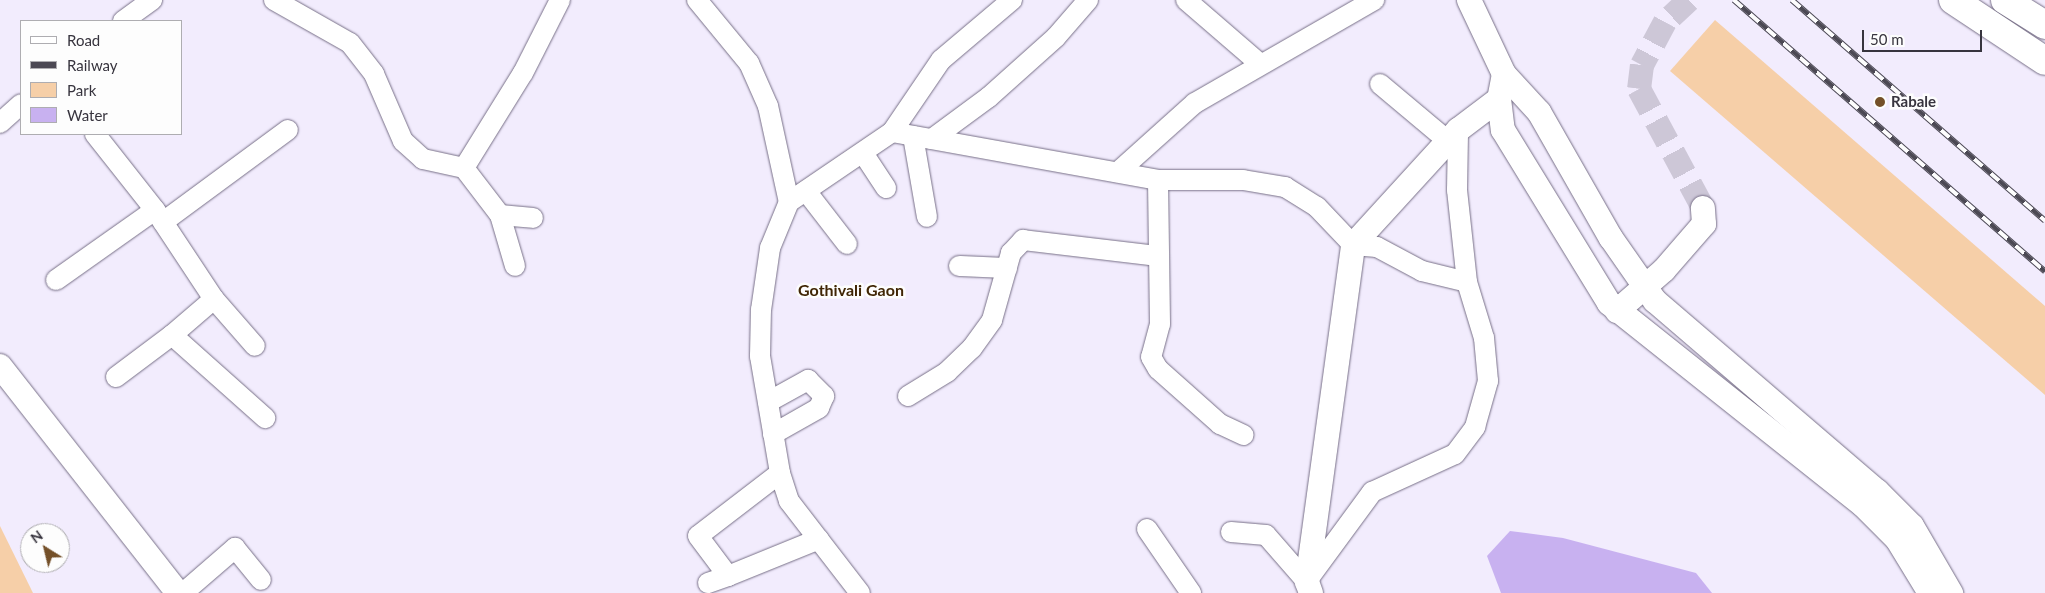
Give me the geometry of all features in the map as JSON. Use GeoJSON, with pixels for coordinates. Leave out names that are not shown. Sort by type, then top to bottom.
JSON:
{"type":"FeatureCollection","features":[{"type":"Feature","properties":{"kind":"main road"},"geometry":{"type":"LineString","coordinates":[[1953,0],[2045,61]]}},
{"type":"Feature","properties":{"kind":"main road"},"geometry":{"type":"LineString","coordinates":[[2005,0],[2045,26]]}},
{"type":"Feature","properties":{"kind":"street"},"geometry":{"type":"LineString","coordinates":[[123,20],[152,0]]}},
{"type":"Feature","properties":{"kind":"street"},"geometry":{"type":"LineString","coordinates":[[274,0],[350,43],[374,74],[403,141],[423,160],[464,168],[500,215],[515,266]]}},
{"type":"Feature","properties":{"kind":"street"},"geometry":{"type":"LineString","coordinates":[[464,168],[523,73],[560,0]]}},
{"type":"Feature","properties":{"kind":"street"},"geometry":{"type":"LineString","coordinates":[[697,0],[749,63],[768,106],[789,202]]}},
{"type":"Feature","properties":{"kind":"street"},"geometry":{"type":"LineString","coordinates":[[860,593],[789,500],[780,473],[760,356],[760,310],[770,248],[789,202],[892,132],[941,60],[1012,0]]}},
{"type":"Feature","properties":{"kind":"street"},"geometry":{"type":"LineString","coordinates":[[932,139],[989,97],[1056,37],[1088,0]]}},
{"type":"Feature","properties":{"kind":"street"},"geometry":{"type":"LineString","coordinates":[[1186,0],[1259,63]]}},
{"type":"Feature","properties":{"kind":"street"},"geometry":{"type":"LineString","coordinates":[[1118,172],[1195,103],[1259,63],[1320,35],[1374,0]]}},
{"type":"Feature","properties":{"kind":"street"},"geometry":{"type":"LineString","coordinates":[[1469,0],[1504,74],[1539,112],[1611,238],[1654,301],[1901,515],[1936,562],[1951,593]]}},
{"type":"Feature","properties":{"kind":"street"},"geometry":{"type":"LineString","coordinates":[[1504,74],[1499,99],[1503,130],[1588,275],[1617,311],[1863,505],[1897,539],[1930,593]]}},
{"type":"Feature","properties":{"kind":"street"},"geometry":{"type":"LineString","coordinates":[[1380,84],[1453,136]]}},
{"type":"Feature","properties":{"kind":"street"},"geometry":{"type":"LineString","coordinates":[[1306,589],[1353,245],[1453,136],[1499,99]]}},
{"type":"Feature","properties":{"kind":"street"},"geometry":{"type":"LineString","coordinates":[[0,123],[20,105]]}},
{"type":"Feature","properties":{"kind":"street"},"geometry":{"type":"LineString","coordinates":[[56,280],[159,216],[288,130]]}},
{"type":"Feature","properties":{"kind":"street"},"geometry":{"type":"LineString","coordinates":[[892,132],[1158,180],[1243,180],[1285,188],[1317,207],[1353,245],[1377,247],[1422,271],[1467,282]]}},
{"type":"Feature","properties":{"kind":"street"},"geometry":{"type":"LineString","coordinates":[[96,135],[159,216],[214,299],[255,346]]}},
{"type":"Feature","properties":{"kind":"street"},"geometry":{"type":"LineString","coordinates":[[912,136],[927,217]]}},
{"type":"Feature","properties":{"kind":"street"},"geometry":{"type":"LineString","coordinates":[[1306,589],[1372,492],[1455,454],[1474,428],[1488,381],[1484,338],[1467,282],[1453,136]]}},
{"type":"Feature","properties":{"kind":"street"},"geometry":{"type":"LineString","coordinates":[[862,153],[886,188]]}},
{"type":"Feature","properties":{"kind":"street"},"geometry":{"type":"LineString","coordinates":[[1158,180],[1157,256],[1160,324],[1151,356],[1158,369],[1220,424],[1244,435]]}},
{"type":"Feature","properties":{"kind":"street"},"geometry":{"type":"LineString","coordinates":[[806,191],[848,244]]}},
{"type":"Feature","properties":{"kind":"street"},"geometry":{"type":"LineString","coordinates":[[1617,311],[1704,224],[1703,208]]}},
{"type":"Feature","properties":{"kind":"street"},"geometry":{"type":"LineString","coordinates":[[500,215],[533,218]]}},
{"type":"Feature","properties":{"kind":"street"},"geometry":{"type":"LineString","coordinates":[[908,396],[947,372],[972,348],[992,320],[1011,253],[1023,240],[1157,256]]}},
{"type":"Feature","properties":{"kind":"street"},"geometry":{"type":"LineString","coordinates":[[958,266],[1007,268]]}},
{"type":"Feature","properties":{"kind":"street"},"geometry":{"type":"LineString","coordinates":[[116,377],[172,335],[214,299]]}},
{"type":"Feature","properties":{"kind":"street"},"geometry":{"type":"LineString","coordinates":[[172,335],[265,418]]}},
{"type":"Feature","properties":{"kind":"street"},"geometry":{"type":"LineString","coordinates":[[0,366],[178,593]]}},
{"type":"Feature","properties":{"kind":"street"},"geometry":{"type":"LineString","coordinates":[[768,402],[808,380],[824,396],[819,408],[773,434]]}},
{"type":"Feature","properties":{"kind":"street"},"geometry":{"type":"LineString","coordinates":[[728,576],[698,536],[780,473]]}},
{"type":"Feature","properties":{"kind":"street"},"geometry":{"type":"LineString","coordinates":[[1146,529],[1191,593]]}},
{"type":"Feature","properties":{"kind":"street"},"geometry":{"type":"LineString","coordinates":[[1231,532],[1266,535],[1306,589]]}},
{"type":"Feature","properties":{"kind":"street"},"geometry":{"type":"LineString","coordinates":[[708,583],[819,539]]}},
{"type":"Feature","properties":{"kind":"street"},"geometry":{"type":"LineString","coordinates":[[183,593],[235,548],[261,580]]}},
{"type":"Feature","properties":{"kind":"green space"},"geometry":{"type":"Polygon","coordinates":[[[1715,20],[2045,306],[2045,395],[1670,71],[1715,20]]]}},
{"type":"Feature","properties":{"kind":"green space"},"geometry":{"type":"Polygon","coordinates":[[[0,526],[20,567],[20,573],[23,573],[33,593],[0,593],[0,526]]]}},
{"type":"Feature","properties":{"kind":"water"},"geometry":{"type":"Polygon","coordinates":[[[1510,531],[1563,538],[1696,573],[1712,593],[1501,593],[1487,556],[1510,531]]]}},
{"type":"Feature","properties":{"kind":"tunnel"},"geometry":{"type":"LineString","coordinates":[[1689,0],[1665,22],[1642,65],[1639,89],[1703,208]]}},
{"type":"Feature","properties":{"kind":"railway"},"geometry":{"type":"LineString","coordinates":[[1734,0],[2045,271]]}},
{"type":"Feature","properties":{"kind":"railway"},"geometry":{"type":"LineString","coordinates":[[1792,0],[2045,221]]}},
{"type":"Feature","properties":{"kind":"place","name":"Rabale"},"geometry":{"type":"Point","coordinates":[1880,102]}},
{"type":"Feature","properties":{"kind":"district","name":"Gothivali Gaon"},"geometry":{"type":"Point","coordinates":[851,290]}}]}
